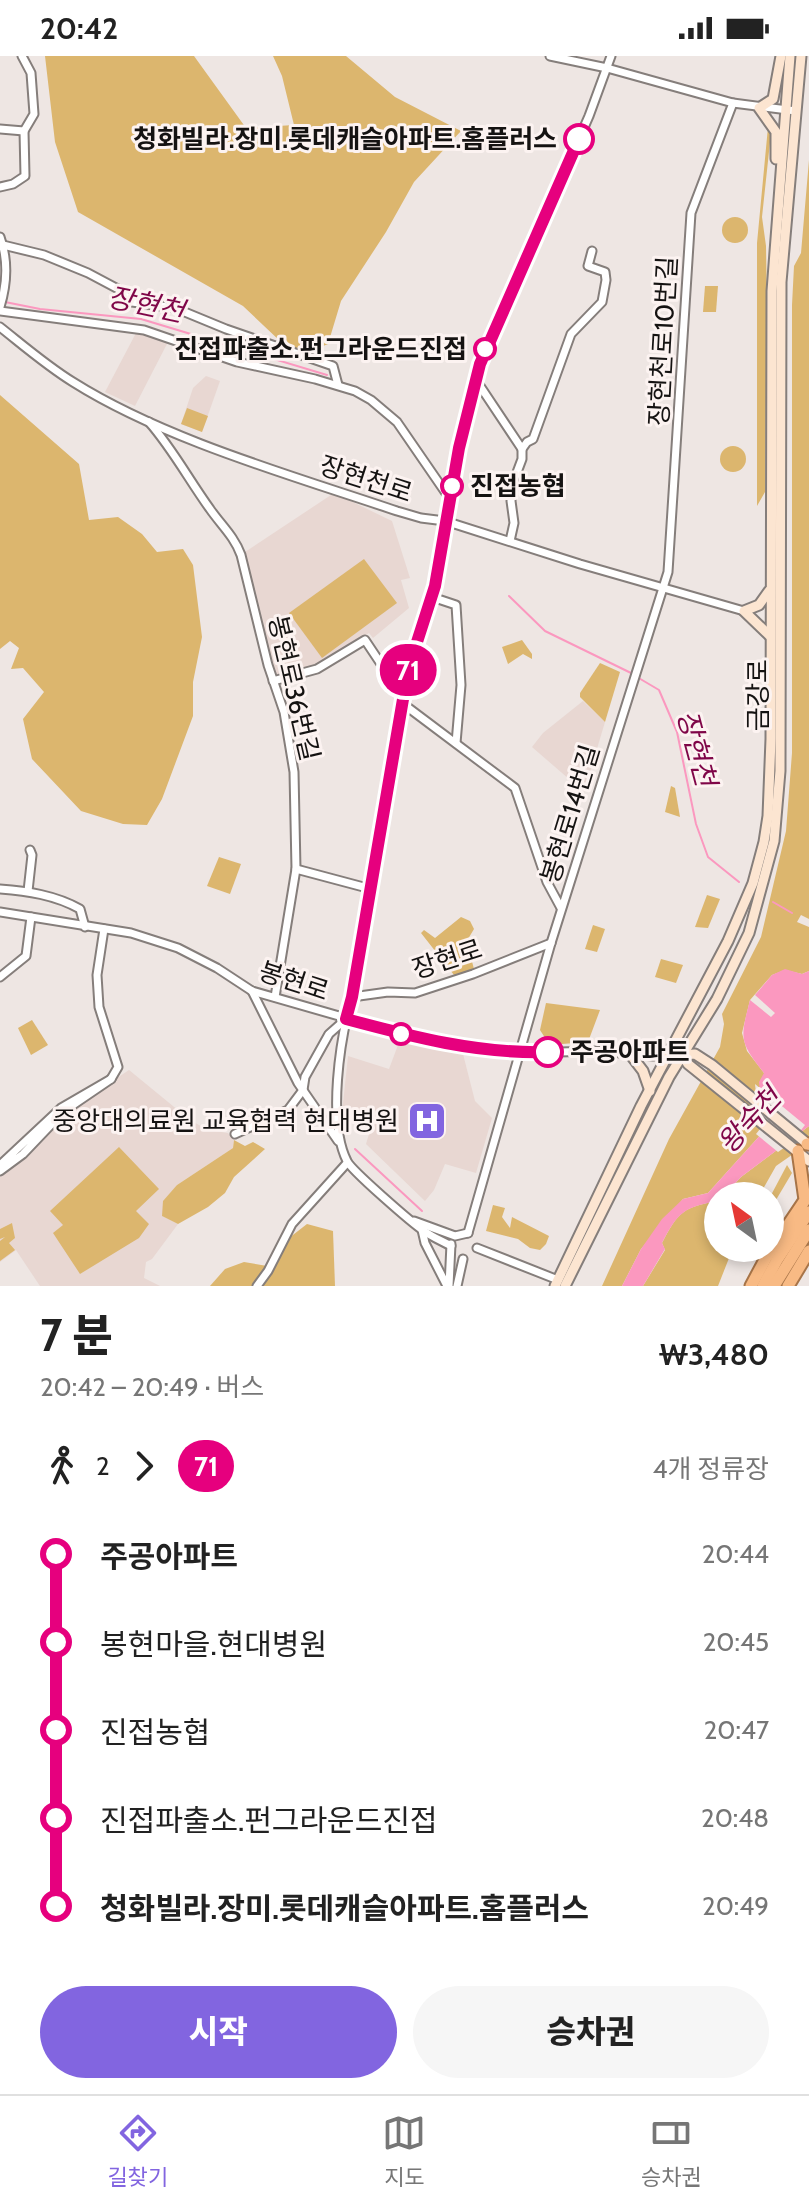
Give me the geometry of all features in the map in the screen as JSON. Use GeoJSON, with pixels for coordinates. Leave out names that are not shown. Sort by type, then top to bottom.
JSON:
{"type":"FeatureCollection","features":[{"type":"Feature","properties":{"kind":"highway"},"geometry":{"type":"LineString","coordinates":[[751,1286],[807,1196],[806,1146]]}},
{"type":"Feature","properties":{"kind":"highway"},"geometry":{"type":"LineString","coordinates":[[763,1286],[809,1212]]}},
{"type":"Feature","properties":{"kind":"highway"},"geometry":{"type":"LineString","coordinates":[[774,1286],[809,1230]]}},
{"type":"Feature","properties":{"kind":"highway"},"geometry":{"type":"LineString","coordinates":[[788,1286],[809,1251]]}},
{"type":"Feature","properties":{"kind":"main road"},"geometry":{"type":"LineString","coordinates":[[778,193],[776,132],[759,108],[773,99],[781,56]]}},
{"type":"Feature","properties":{"kind":"main road","name":"금강로"},"geometry":{"type":"LineString","coordinates":[[559,1284],[682,1055],[733,968],[759,904],[769,867],[776,829],[780,771],[781,282],[791,111],[790,56]]}},
{"type":"Feature","properties":{"kind":"main road","name":"금강로"},"geometry":{"type":"LineString","coordinates":[[559,1284],[650,1091],[728,941],[747,899],[764,842],[769,791],[772,291],[778,193],[801,56]]}},
{"type":"Feature","properties":{"kind":"main road"},"geometry":{"type":"LineString","coordinates":[[770,588],[759,605],[744,611],[770,636]]}},
{"type":"Feature","properties":{"kind":"main road"},"geometry":{"type":"LineString","coordinates":[[630,1054],[643,1071],[650,1091]]}},
{"type":"Feature","properties":{"kind":"main road"},"geometry":{"type":"LineString","coordinates":[[670,1054],[699,1056],[806,1146],[809,1161]]}},
{"type":"Feature","properties":{"kind":"main road"},"geometry":{"type":"LineString","coordinates":[[682,1055],[693,1068],[806,1146]]}},
{"type":"Feature","properties":{"kind":"street"},"geometry":{"type":"LineString","coordinates":[[0,187],[13,184],[25,176],[24,131],[34,114],[31,73],[22,56]]}},
{"type":"Feature","properties":{"kind":"street"},"geometry":{"type":"LineString","coordinates":[[550,56],[607,68],[733,103],[791,111]]}},
{"type":"Feature","properties":{"kind":"street"},"geometry":{"type":"LineString","coordinates":[[339,1142],[336,1112],[346,1019],[402,703],[432,597],[476,380],[488,341],[589,116],[611,56]]}},
{"type":"Feature","properties":{"kind":"street","name":"장현천로10번길"},"geometry":{"type":"LineString","coordinates":[[661,588],[668,572],[691,213],[733,103]]}},
{"type":"Feature","properties":{"kind":"street"},"geometry":{"type":"LineString","coordinates":[[0,129],[24,131]]}},
{"type":"Feature","properties":{"kind":"street"},"geometry":{"type":"LineString","coordinates":[[338,385],[333,366],[175,308],[132,302],[120,290],[88,273],[2,241],[5,290],[0,309],[144,330],[237,362],[338,385],[371,400],[397,422],[450,499]]}},
{"type":"Feature","properties":{"kind":"street"},"geometry":{"type":"LineString","coordinates":[[522,449],[533,439],[542,421],[571,334],[602,302],[605,272],[588,266],[592,251]]}},
{"type":"Feature","properties":{"kind":"street","name":"장현천로"},"geometry":{"type":"LineString","coordinates":[[0,327],[76,384],[146,419],[164,432],[397,511],[445,521],[744,611]]}},
{"type":"Feature","properties":{"kind":"street"},"geometry":{"type":"LineString","coordinates":[[476,380],[522,449],[522,459],[513,483],[511,501],[514,523],[510,541]]}},
{"type":"Feature","properties":{"kind":"street","name":"봉현로36번길"},"geometry":{"type":"LineString","coordinates":[[164,432],[212,512],[234,538],[284,712],[293,760],[296,869],[275,997]]}},
{"type":"Feature","properties":{"kind":"street","name":"봉현로14번길"},"geometry":{"type":"LineString","coordinates":[[468,1233],[561,908],[661,588]]}},
{"type":"Feature","properties":{"kind":"street"},"geometry":{"type":"LineString","coordinates":[[432,597],[456,605],[461,685],[456,743]]}},
{"type":"Feature","properties":{"kind":"street"},"geometry":{"type":"LineString","coordinates":[[273,681],[317,669],[365,640],[393,682],[406,685]]}},
{"type":"Feature","properties":{"kind":"street"},"geometry":{"type":"LineString","coordinates":[[402,703],[515,788],[547,882],[561,908]]}},
{"type":"Feature","properties":{"kind":"street"},"geometry":{"type":"LineString","coordinates":[[28,891],[30,850]]}},
{"type":"Feature","properties":{"kind":"street"},"geometry":{"type":"LineString","coordinates":[[296,869],[371,889]]}},
{"type":"Feature","properties":{"kind":"street"},"geometry":{"type":"LineString","coordinates":[[0,889],[28,891],[68,902],[80,909],[85,927]]}},
{"type":"Feature","properties":{"kind":"street","name":"봉현로"},"geometry":{"type":"LineString","coordinates":[[0,912],[131,933],[178,948],[252,991],[426,1041],[519,1053],[598,1051],[670,1054]]}},
{"type":"Feature","properties":{"kind":"street"},"geometry":{"type":"LineString","coordinates":[[0,977],[26,956],[31,917]]}},
{"type":"Feature","properties":{"kind":"street"},"geometry":{"type":"LineString","coordinates":[[0,1171],[23,1154],[64,1111],[111,1079],[118,1067],[99,1007],[97,975],[104,929]]}},
{"type":"Feature","properties":{"kind":"street","name":"장현로"},"geometry":{"type":"LineString","coordinates":[[352,997],[388,992],[415,993],[551,943]]}},
{"type":"Feature","properties":{"kind":"street"},"geometry":{"type":"LineString","coordinates":[[252,991],[303,1090],[339,1142],[347,1163],[422,1230],[463,1259]]}},
{"type":"Feature","properties":{"kind":"street"},"geometry":{"type":"LineString","coordinates":[[235,1134],[288,1110],[303,1090],[305,1077],[329,1034],[346,1019]]}},
{"type":"Feature","properties":{"kind":"street"},"geometry":{"type":"LineString","coordinates":[[0,1165],[61,1108],[111,1079]]}},
{"type":"Feature","properties":{"kind":"street"},"geometry":{"type":"LineString","coordinates":[[257,1286],[292,1224],[347,1163]]}},
{"type":"Feature","properties":{"kind":"street"},"geometry":{"type":"LineString","coordinates":[[413,1221],[455,1236],[468,1233],[475,1238],[477,1248],[474,1255],[463,1259]]}},
{"type":"Feature","properties":{"kind":"street"},"geometry":{"type":"LineString","coordinates":[[422,1230],[425,1243],[448,1286]]}},
{"type":"Feature","properties":{"kind":"street"},"geometry":{"type":"LineString","coordinates":[[448,1286],[455,1236]]}},
{"type":"Feature","properties":{"kind":"street"},"geometry":{"type":"LineString","coordinates":[[477,1248],[559,1284]]}},
{"type":"Feature","properties":{"kind":"street"},"geometry":{"type":"LineString","coordinates":[[457,1286],[463,1259]]}},
{"type":"Feature","properties":{"kind":"shaded area"},"geometry":{"type":"Polygon","coordinates":[[[45,56],[194,56],[246,128],[294,125],[282,76],[273,56],[346,56],[395,97],[461,131],[414,182],[341,301],[328,344],[306,353],[281,342],[243,306],[78,212],[55,142],[45,56]]]}},
{"type":"Feature","properties":{"kind":"shaded area"},"geometry":{"type":"Polygon","coordinates":[[[768,127],[771,133],[762,217],[767,306],[765,492],[757,506],[757,243],[768,127]]]}},
{"type":"Feature","properties":{"kind":"shaded area"},"geometry":{"type":"Polygon","coordinates":[[[809,160],[809,919],[801,915],[797,922],[809,927],[809,971],[802,974],[785,970],[772,975],[750,1000],[742,1033],[747,1051],[764,1073],[764,1131],[718,1182],[704,1182],[704,1194],[683,1199],[641,1249],[622,1286],[602,1286],[669,1139],[720,1047],[724,1024],[722,1014],[761,937],[786,831],[792,753],[792,305],[794,266],[801,253],[809,160]]]}},
{"type":"Feature","properties":{"kind":"shaded area"},"geometry":{"type":"Polygon","coordinates":[[[735,217],[744,221],[748,230],[744,239],[735,243],[726,239],[722,230],[726,221],[735,217]]]}},
{"type":"Feature","properties":{"kind":"shaded area"},"geometry":{"type":"Polygon","coordinates":[[[705,286],[718,286],[716,312],[703,312],[705,286]]]}},
{"type":"Feature","properties":{"kind":"shaded area"},"geometry":{"type":"Polygon","coordinates":[[[136,333],[154,334],[169,340],[135,406],[105,392],[136,333]]]}},
{"type":"Feature","properties":{"kind":"shaded area"},"geometry":{"type":"Polygon","coordinates":[[[206,376],[220,381],[202,432],[181,424],[193,388],[206,376]]]}},
{"type":"Feature","properties":{"kind":"shaded area"},"geometry":{"type":"Polygon","coordinates":[[[0,395],[79,464],[89,520],[118,517],[142,534],[157,552],[183,549],[193,565],[202,637],[193,682],[193,716],[162,799],[147,825],[123,824],[81,811],[32,759],[23,719],[44,692],[23,668],[11,669],[19,648],[10,641],[0,649],[0,395]]]}},
{"type":"Feature","properties":{"kind":"shaded area"},"geometry":{"type":"Polygon","coordinates":[[[187,408],[208,416],[202,432],[181,424],[187,408]]]}},
{"type":"Feature","properties":{"kind":"shaded area"},"geometry":{"type":"Polygon","coordinates":[[[733,446],[742,450],[746,459],[742,468],[733,472],[724,468],[720,459],[724,450],[733,446]]]}},
{"type":"Feature","properties":{"kind":"shaded area"},"geometry":{"type":"Polygon","coordinates":[[[334,493],[392,521],[410,578],[401,580],[409,608],[373,638],[369,633],[315,668],[283,677],[274,673],[245,552],[334,493]]]}},
{"type":"Feature","properties":{"kind":"shaded area"},"geometry":{"type":"Polygon","coordinates":[[[364,559],[397,603],[322,658],[289,613],[364,559]]]}},
{"type":"Feature","properties":{"kind":"shaded area"},"geometry":{"type":"Polygon","coordinates":[[[522,640],[532,659],[523,654],[508,664],[502,647],[522,640]]]}},
{"type":"Feature","properties":{"kind":"shaded area"},"geometry":{"type":"Polygon","coordinates":[[[600,663],[620,672],[605,722],[580,697],[600,663]]]}},
{"type":"Feature","properties":{"kind":"shaded area"},"geometry":{"type":"Polygon","coordinates":[[[583,701],[605,722],[584,792],[532,747],[543,733],[583,701]]]}},
{"type":"Feature","properties":{"kind":"shaded area"},"geometry":{"type":"Polygon","coordinates":[[[671,786],[675,788],[680,817],[665,812],[671,786]]]}},
{"type":"Feature","properties":{"kind":"shaded area"},"geometry":{"type":"Polygon","coordinates":[[[219,857],[241,864],[230,894],[207,886],[219,857]]]}},
{"type":"Feature","properties":{"kind":"shaded area"},"geometry":{"type":"Polygon","coordinates":[[[707,895],[720,899],[708,928],[695,927],[707,895]]]}},
{"type":"Feature","properties":{"kind":"shaded area"},"geometry":{"type":"Polygon","coordinates":[[[461,917],[470,921],[474,929],[468,939],[474,950],[470,954],[474,969],[454,975],[421,933],[424,930],[435,938],[461,917]]]}},
{"type":"Feature","properties":{"kind":"shaded area"},"geometry":{"type":"Polygon","coordinates":[[[593,925],[605,929],[597,952],[585,949],[593,925]]]}},
{"type":"Feature","properties":{"kind":"shaded area"},"geometry":{"type":"Polygon","coordinates":[[[661,959],[683,965],[676,983],[655,977],[661,959]]]}},
{"type":"Feature","properties":{"kind":"shaded area"},"geometry":{"type":"Polygon","coordinates":[[[785,969],[802,974],[809,971],[809,1126],[736,1182],[718,1182],[764,1131],[759,1082],[764,1073],[750,1054],[743,1032],[750,1000],[771,1017],[775,1013],[755,995],[772,975],[785,969]]]}},
{"type":"Feature","properties":{"kind":"shaded area"},"geometry":{"type":"Polygon","coordinates":[[[546,1003],[600,1010],[588,1042],[562,1044],[547,1041],[540,1030],[546,1003]]]}},
{"type":"Feature","properties":{"kind":"shaded area"},"geometry":{"type":"Polygon","coordinates":[[[32,1020],[48,1045],[31,1055],[18,1028],[32,1020]]]}},
{"type":"Feature","properties":{"kind":"shaded area","name":"중앙대의료원 교육협력 현대병원"},"geometry":{"type":"Polygon","coordinates":[[[401,1037],[463,1054],[475,1101],[492,1118],[476,1173],[445,1164],[434,1190],[425,1201],[366,1144],[372,1124],[342,1113],[348,1056],[389,1069],[401,1037]]]}},
{"type":"Feature","properties":{"kind":"shaded area"},"geometry":{"type":"Polygon","coordinates":[[[129,1070],[190,1120],[208,1130],[228,1133],[234,1140],[233,1148],[177,1185],[162,1216],[178,1224],[152,1259],[146,1262],[144,1278],[160,1286],[40,1286],[16,1250],[0,1262],[0,1174],[11,1169],[65,1113],[129,1070]]]}},
{"type":"Feature","properties":{"kind":"shaded area"},"geometry":{"type":"Polygon","coordinates":[[[809,1126],[809,1143],[776,1166],[767,1182],[736,1182],[809,1126]]]}},
{"type":"Feature","properties":{"kind":"shaded area"},"geometry":{"type":"Polygon","coordinates":[[[234,1140],[245,1146],[253,1142],[265,1149],[234,1177],[225,1193],[208,1207],[178,1224],[162,1216],[163,1201],[177,1185],[233,1148],[234,1140]]]}},
{"type":"Feature","properties":{"kind":"shaded area"},"geometry":{"type":"Polygon","coordinates":[[[119,1147],[159,1189],[136,1211],[149,1224],[139,1238],[80,1274],[53,1233],[63,1225],[50,1211],[119,1147]]]}},
{"type":"Feature","properties":{"kind":"shaded area"},"geometry":{"type":"Polygon","coordinates":[[[787,1165],[792,1173],[784,1186],[784,1182],[778,1182],[787,1165]]]}},
{"type":"Feature","properties":{"kind":"shaded area"},"geometry":{"type":"Polygon","coordinates":[[[704,1194],[704,1204],[678,1218],[662,1243],[665,1249],[643,1286],[622,1286],[641,1249],[662,1219],[683,1199],[704,1194]]]}},
{"type":"Feature","properties":{"kind":"shaded area"},"geometry":{"type":"Polygon","coordinates":[[[704,1204],[704,1262],[727,1262],[718,1286],[643,1286],[665,1250],[662,1243],[673,1224],[683,1213],[704,1204]]]}},
{"type":"Feature","properties":{"kind":"shaded area"},"geometry":{"type":"Polygon","coordinates":[[[493,1205],[505,1208],[502,1217],[510,1228],[512,1217],[549,1236],[546,1244],[540,1250],[530,1248],[518,1239],[486,1231],[493,1205]]]}},
{"type":"Feature","properties":{"kind":"shaded area"},"geometry":{"type":"Polygon","coordinates":[[[12,1223],[15,1238],[9,1243],[15,1250],[0,1261],[0,1241],[5,1237],[0,1239],[0,1229],[12,1223]]]}},
{"type":"Feature","properties":{"kind":"shaded area"},"geometry":{"type":"Polygon","coordinates":[[[307,1224],[333,1231],[335,1286],[262,1286],[289,1238],[307,1224]]]}},
{"type":"Feature","properties":{"kind":"shaded area"},"geometry":{"type":"Polygon","coordinates":[[[244,1262],[267,1266],[254,1286],[210,1286],[225,1269],[244,1262]]]}},
{"type":"Feature","properties":{"kind":"pier"},"geometry":{"type":"Polygon","coordinates":[[[755,1084],[805,1125],[791,1143],[778,1152],[756,1134],[760,1129],[755,1084]]]}},
{"type":"Feature","properties":{"kind":"waterway","name":"장현천"},"geometry":{"type":"LineString","coordinates":[[5,302],[40,309],[141,319],[327,375]]}},
{"type":"Feature","properties":{"kind":"waterway","name":"장현천"},"geometry":{"type":"LineString","coordinates":[[509,596],[545,631],[631,673]]}},
{"type":"Feature","properties":{"kind":"waterway","name":"장현천"},"geometry":{"type":"LineString","coordinates":[[637,677],[659,690],[677,732],[696,824],[708,857],[739,882]]}},
{"type":"Feature","properties":{"kind":"waterway","name":"장현천"},"geometry":{"type":"LineString","coordinates":[[773,902],[792,913]]}},
{"type":"Feature","properties":{"kind":"waterway"},"geometry":{"type":"LineString","coordinates":[[355,1149],[422,1211]]}},
{"type":"Feature","properties":{"kind":"bus line","name":"71"},"geometry":{"type":"LineString","coordinates":[[548,1052],[474,1049],[426,1041],[346,1019],[408,670],[435,586],[459,448],[480,364],[579,139]]}},
{"type":"Feature","properties":{"kind":"place","name":"청화빌라.장미.롯데캐슬아파트.홈플러스"},"geometry":{"type":"Point","coordinates":[579,139]}},
{"type":"Feature","properties":{"kind":"place","name":"진접파출소.펀그라운드진접"},"geometry":{"type":"Point","coordinates":[485,349]}},
{"type":"Feature","properties":{"kind":"place","name":"진접농협"},"geometry":{"type":"Point","coordinates":[452,486]}},
{"type":"Feature","properties":{"kind":"place","name":"주공아파트"},"geometry":{"type":"Point","coordinates":[548,1052]}},
{"type":"Feature","properties":{"kind":"place","name":"중앙대의료원 교육협력 현대병원"},"geometry":{"type":"Point","coordinates":[427,1121]}},
{"type":"Feature","properties":{"kind":"water label","name":"왕숙천"},"geometry":{"type":"Point","coordinates":[749,1120]}}]}
